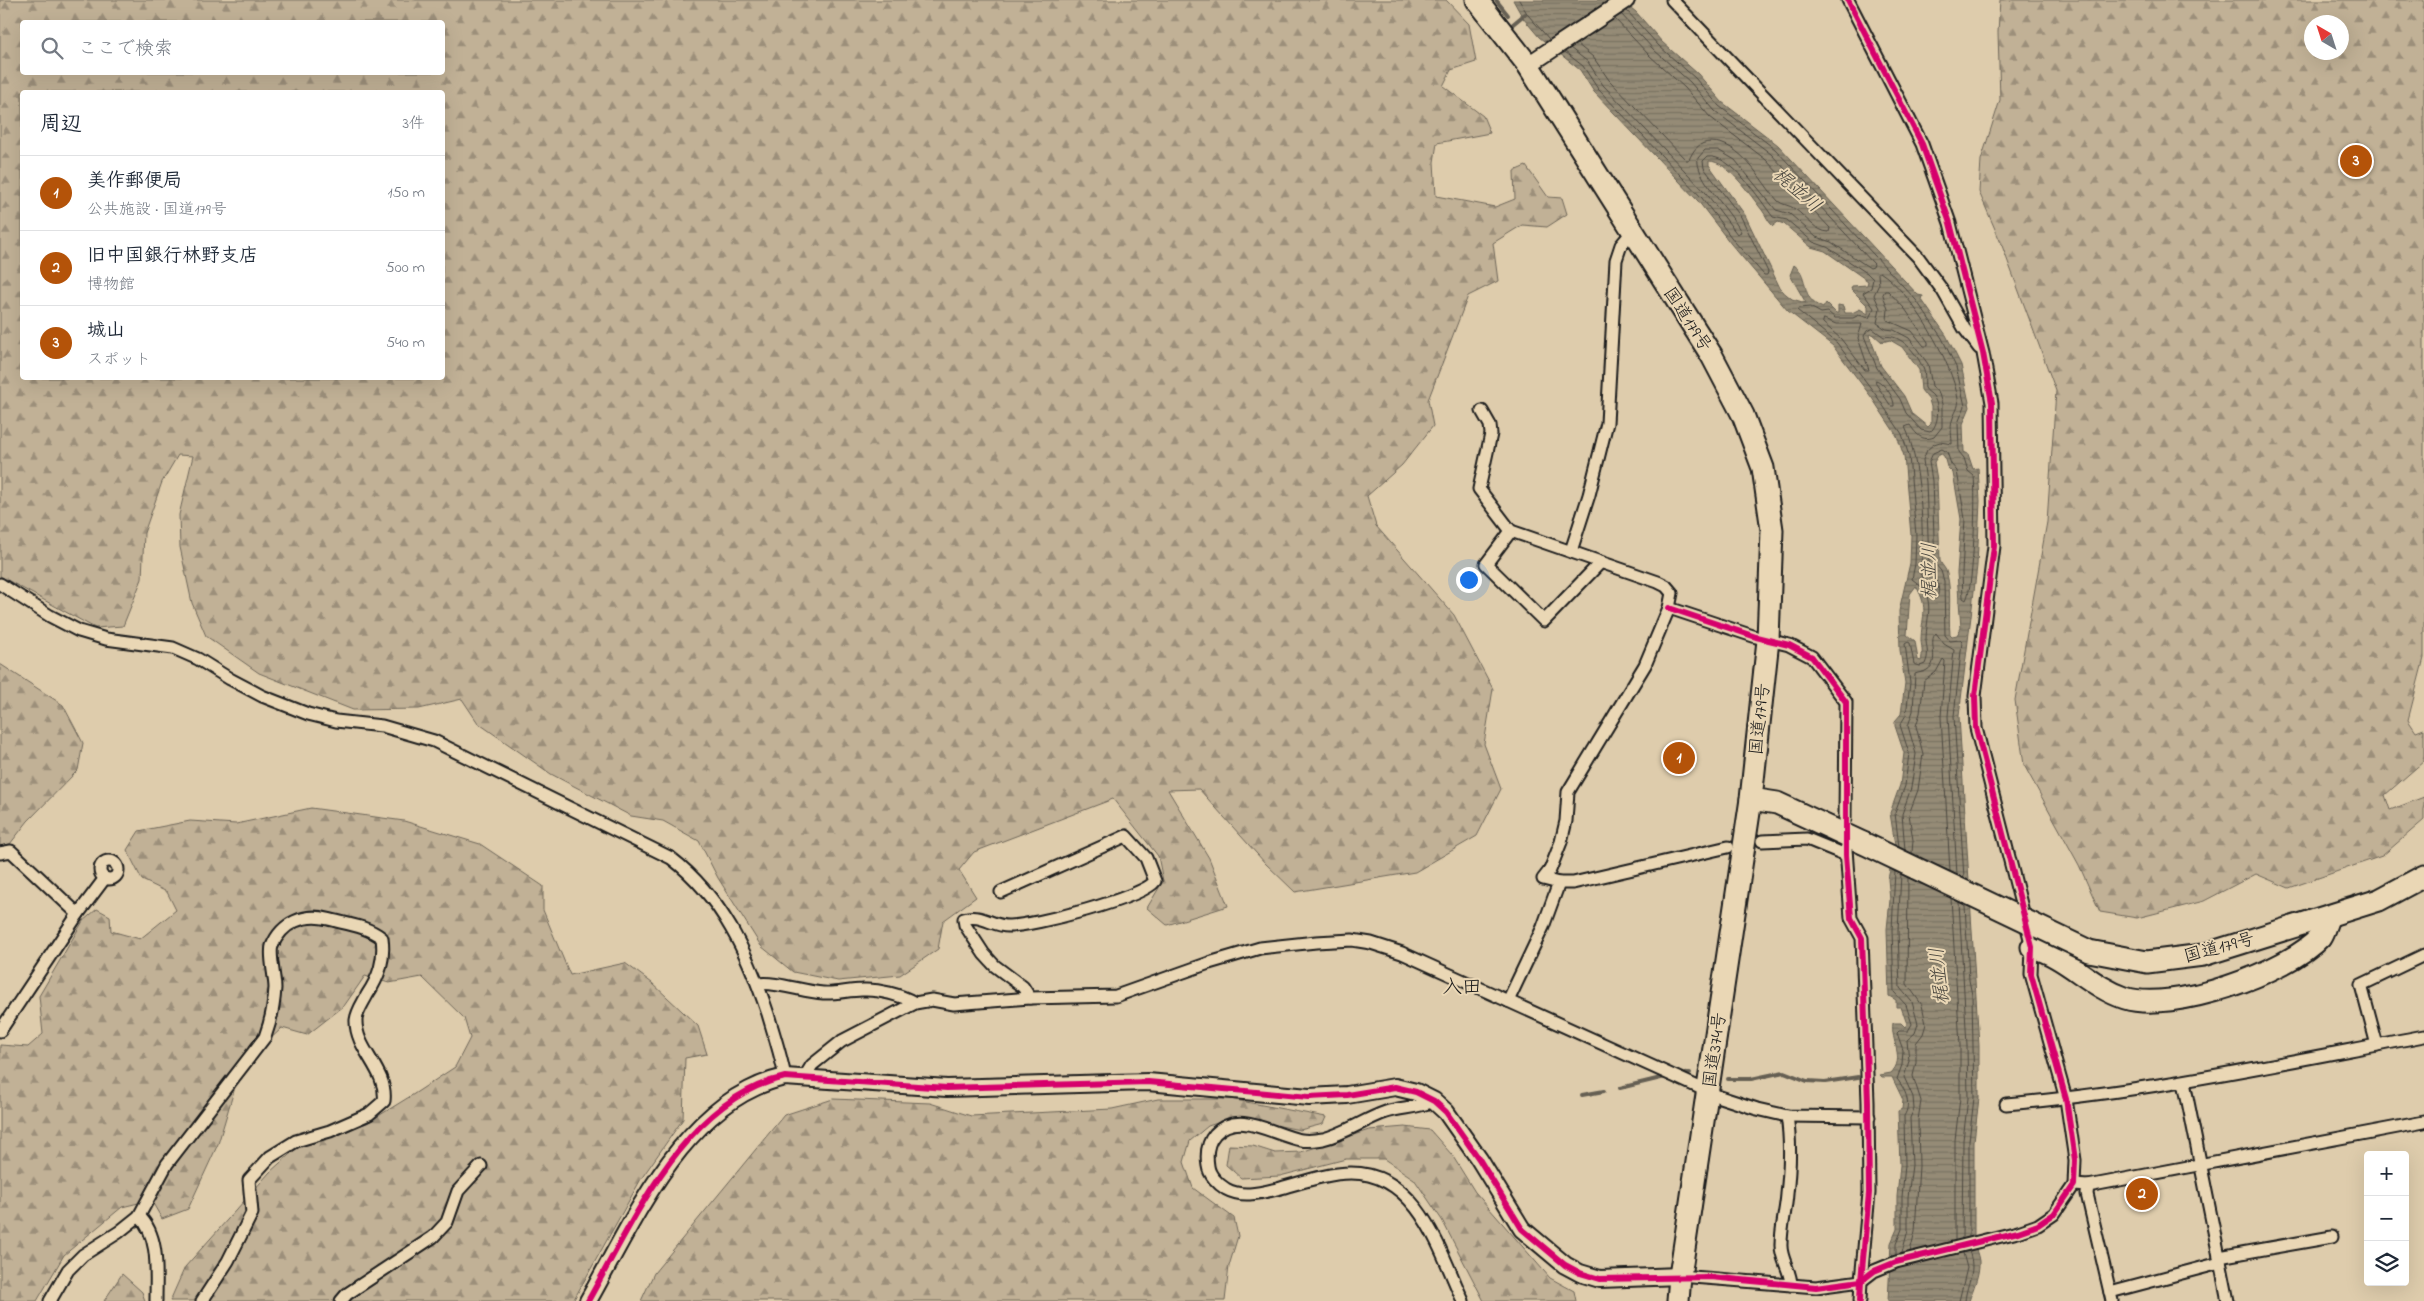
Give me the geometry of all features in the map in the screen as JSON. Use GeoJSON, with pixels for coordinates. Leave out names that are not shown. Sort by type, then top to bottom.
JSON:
{"type":"FeatureCollection","features":[{"type":"Feature","properties":{"kind":"highway","name":"国道179号"},"geometry":{"type":"LineString","coordinates":[[1477,0],[1528,65],[1712,356],[1743,415],[1764,468],[1772,530],[1768,640],[1751,799],[1777,803],[1851,849],[2089,951],[2147,962],[2204,955],[2379,900],[2424,876]]}},
{"type":"Feature","properties":{"kind":"highway","name":"国道374号"},"geometry":{"type":"LineString","coordinates":[[1678,1301],[1680,1276],[1751,799]]}},
{"type":"Feature","properties":{"kind":"highway"},"geometry":{"type":"LineString","coordinates":[[2032,947],[2047,951],[2102,990],[2127,999],[2159,1001],[2229,987],[2265,972],[2308,948],[2321,935],[2329,916]]}},
{"type":"Feature","properties":{"kind":"street"},"geometry":{"type":"LineString","coordinates":[[1528,65],[1626,0]]}},
{"type":"Feature","properties":{"kind":"street"},"geometry":{"type":"LineString","coordinates":[[1672,0],[1918,257],[1944,291],[1964,328],[1982,353]]}},
{"type":"Feature","properties":{"kind":"street"},"geometry":{"type":"LineString","coordinates":[[588,1301],[661,1172],[699,1126],[731,1102],[765,1081],[785,1077],[947,1088],[1148,1082],[1309,1096],[1347,1095],[1396,1087],[1416,1092],[1434,1101],[1446,1112],[1479,1159],[1522,1229],[1565,1265],[1580,1273],[1600,1279],[1680,1276],[1816,1287],[1861,1281],[1874,1271],[1896,1262],[2018,1232],[2038,1225],[2054,1214],[2074,1185],[2075,1160],[2066,1099],[2031,974],[2032,947],[1976,728],[1975,696],[1994,546],[1992,403],[1982,353],[1950,222],[1922,144],[1848,0]]}},
{"type":"Feature","properties":{"kind":"street"},"geometry":{"type":"LineString","coordinates":[[1571,551],[1589,495],[1607,423],[1616,260],[1621,245],[1632,232]]}},
{"type":"Feature","properties":{"kind":"street"},"geometry":{"type":"LineString","coordinates":[[1482,411],[1490,425],[1491,434],[1479,478],[1479,489],[1511,531],[1666,586],[1672,593],[1669,608],[1646,665],[1568,792],[1566,821],[1561,842],[1550,870],[1543,879],[1559,883],[1582,881],[1728,847]]}},
{"type":"Feature","properties":{"kind":"street"},"geometry":{"type":"LineString","coordinates":[[1511,531],[1486,564],[1544,622],[1600,563]]}},
{"type":"Feature","properties":{"kind":"street"},"geometry":{"type":"LineString","coordinates":[[0,584],[50,616],[79,631],[106,639],[173,648],[198,659],[262,696],[308,714],[336,721],[382,726],[434,741],[671,858],[689,872],[705,889],[728,920],[758,984],[782,1058],[785,1077]]}},
{"type":"Feature","properties":{"kind":"street"},"geometry":{"type":"LineString","coordinates":[[1669,608],[1768,640],[1790,645],[1812,657],[1846,702],[1845,819]]}},
{"type":"Feature","properties":{"kind":"street"},"geometry":{"type":"LineString","coordinates":[[1001,892],[1126,836],[1146,858],[1155,881],[1152,886],[1138,892],[1058,918],[1007,927],[981,919],[964,919],[964,925],[984,954],[995,966],[1023,987],[1030,998]]}},
{"type":"Feature","properties":{"kind":"street"},"geometry":{"type":"LineString","coordinates":[[1762,841],[1807,839],[1851,849],[1851,918],[1862,938],[1869,1117],[1869,1193],[1860,1301]]}},
{"type":"Feature","properties":{"kind":"street"},"geometry":{"type":"LineString","coordinates":[[0,853],[11,851],[78,914]]}},
{"type":"Feature","properties":{"kind":"street"},"geometry":{"type":"LineString","coordinates":[[0,1031],[78,914],[105,878]]}},
{"type":"Feature","properties":{"kind":"street"},"geometry":{"type":"LineString","coordinates":[[1508,1001],[1543,927],[1559,883]]}},
{"type":"Feature","properties":{"kind":"street"},"geometry":{"type":"LineString","coordinates":[[50,1301],[68,1270],[83,1255],[119,1232],[139,1216],[167,1164],[265,1037],[273,1014],[275,987],[271,948],[281,932],[293,921],[314,916],[371,930],[382,938],[384,955],[377,981],[360,1006],[356,1020],[360,1037],[381,1075],[385,1089],[384,1101],[369,1114],[330,1131],[296,1141],[270,1156],[249,1180],[252,1213],[228,1261],[202,1301]]}},
{"type":"Feature","properties":{"kind":"street"},"geometry":{"type":"LineString","coordinates":[[804,1078],[812,1065],[842,1041],[915,1003],[932,1000],[954,1004],[1030,998],[1116,996],[1209,963],[1260,948],[1352,940],[1371,943],[1402,953],[1720,1097],[1787,1116],[1869,1117]]}},
{"type":"Feature","properties":{"kind":"street"},"geometry":{"type":"LineString","coordinates":[[2377,1045],[2361,985],[2424,955]]}},
{"type":"Feature","properties":{"kind":"street"},"geometry":{"type":"LineString","coordinates":[[758,984],[767,982],[793,989],[825,993],[864,990],[904,997],[915,1003]]}},
{"type":"Feature","properties":{"kind":"street"},"geometry":{"type":"LineString","coordinates":[[2006,1104],[2066,1099],[2184,1082],[2424,1036]]}},
{"type":"Feature","properties":{"kind":"street"},"geometry":{"type":"LineString","coordinates":[[2184,1082],[2228,1301]]}},
{"type":"Feature","properties":{"kind":"street"},"geometry":{"type":"LineString","coordinates":[[1434,1101],[1422,1106],[1388,1112],[1324,1138],[1302,1140],[1250,1124],[1232,1124],[1220,1129],[1211,1139],[1206,1153],[1208,1170],[1220,1185],[1234,1194],[1255,1194],[1350,1173],[1372,1175],[1387,1181],[1418,1207],[1463,1301]]}},
{"type":"Feature","properties":{"kind":"street"},"geometry":{"type":"LineString","coordinates":[[1787,1116],[1790,1138],[1781,1255],[1791,1274],[1791,1285]]}},
{"type":"Feature","properties":{"kind":"street"},"geometry":{"type":"LineString","coordinates":[[2074,1185],[2088,1186],[2424,1122]]}},
{"type":"Feature","properties":{"kind":"street"},"geometry":{"type":"LineString","coordinates":[[341,1301],[347,1294],[434,1238],[447,1222],[458,1191],[481,1166]]}},
{"type":"Feature","properties":{"kind":"street"},"geometry":{"type":"LineString","coordinates":[[2088,1186],[2087,1194],[2111,1297],[2220,1260],[2332,1237]]}},
{"type":"Feature","properties":{"kind":"street"},"geometry":{"type":"LineString","coordinates":[[139,1216],[147,1223],[153,1236],[156,1301]]}},
{"type":"Feature","properties":{"kind":"green space"},"geometry":{"type":"Polygon","coordinates":[[[0,0],[1446,0],[1469,24],[1476,62],[1451,70],[1443,86],[1483,116],[1490,133],[1437,143],[1434,162],[1436,196],[1495,207],[1515,199],[1514,171],[1526,166],[1548,197],[1562,198],[1567,214],[1547,227],[1522,225],[1493,243],[1498,281],[1468,296],[1428,400],[1433,426],[1402,465],[1367,496],[1376,526],[1454,615],[1493,689],[1484,744],[1501,789],[1477,836],[1415,872],[1295,892],[1265,863],[1199,789],[1168,790],[1209,858],[1228,906],[1167,925],[1147,908],[1163,881],[1158,856],[1113,799],[974,852],[959,870],[976,897],[943,921],[938,949],[900,975],[838,981],[793,972],[761,946],[718,878],[699,841],[663,821],[631,816],[551,774],[478,723],[462,699],[419,709],[353,710],[259,673],[206,636],[192,603],[180,547],[179,515],[193,456],[178,455],[162,482],[144,533],[142,579],[123,626],[95,628],[0,576],[0,0]]]}},
{"type":"Feature","properties":{"kind":"green space"},"geometry":{"type":"Polygon","coordinates":[[[2000,0],[2424,0],[2424,658],[2408,720],[2416,732],[2424,729],[2424,761],[2385,795],[2390,810],[2424,797],[2424,820],[2382,856],[2289,888],[2256,874],[2204,901],[2137,918],[2100,912],[2079,865],[2024,765],[2015,700],[2047,522],[2056,391],[2001,243],[1979,192],[1981,160],[2000,100],[1998,32],[2000,0]]]}},
{"type":"Feature","properties":{"kind":"green space"},"geometry":{"type":"Polygon","coordinates":[[[0,664],[63,705],[83,743],[78,770],[28,821],[10,844],[0,846],[0,664]]]}},
{"type":"Feature","properties":{"kind":"green space"},"geometry":{"type":"Polygon","coordinates":[[[311,808],[404,821],[480,844],[543,886],[543,910],[570,975],[625,963],[652,983],[698,1026],[707,1054],[685,1058],[683,1119],[641,1179],[573,1301],[170,1301],[185,1267],[270,1172],[299,1146],[367,1123],[455,1067],[470,1038],[464,1018],[422,977],[389,983],[365,976],[344,1006],[307,1035],[282,1028],[267,1042],[236,1084],[218,1144],[188,1209],[162,1219],[151,1200],[122,1207],[64,1255],[37,1301],[0,1301],[0,1045],[28,1047],[43,1034],[39,996],[83,921],[97,909],[110,916],[111,931],[140,939],[176,910],[167,892],[142,880],[127,850],[139,831],[190,821],[236,824],[311,808]]]}},
{"type":"Feature","properties":{"kind":"green space"},"geometry":{"type":"Polygon","coordinates":[[[833,1099],[930,1103],[971,1116],[1112,1109],[1158,1099],[1230,1099],[1326,1117],[1323,1124],[1300,1130],[1236,1117],[1208,1126],[1190,1141],[1184,1162],[1193,1188],[1234,1218],[1238,1236],[1229,1266],[1225,1301],[641,1301],[654,1273],[784,1115],[833,1099]]]}},
{"type":"Feature","properties":{"kind":"green space"},"geometry":{"type":"Polygon","coordinates":[[[1405,1127],[1430,1130],[1452,1155],[1475,1192],[1550,1278],[1574,1291],[1576,1301],[1484,1301],[1442,1220],[1414,1179],[1384,1159],[1346,1159],[1280,1176],[1241,1178],[1226,1165],[1229,1145],[1253,1146],[1275,1153],[1301,1152],[1369,1130],[1405,1127]]]}},
{"type":"Feature","properties":{"kind":"green space"},"geometry":{"type":"Polygon","coordinates":[[[122,1274],[142,1292],[145,1301],[104,1301],[122,1274]]]}},
{"type":"Feature","properties":{"kind":"water","name":"梶並川"},"geometry":{"type":"Polygon","coordinates":[[[1513,0],[1621,0],[1636,12],[1662,42],[1698,74],[1722,102],[1778,145],[1918,295],[1923,296],[1922,300],[1946,335],[1961,365],[1970,407],[1963,424],[1964,452],[1968,454],[1973,469],[1978,468],[1980,501],[1977,566],[1959,716],[1979,1046],[1979,1098],[1974,1141],[1974,1237],[1979,1266],[1969,1301],[1888,1301],[1891,1243],[1897,1229],[1900,1165],[1898,1111],[1902,1109],[1903,1100],[1892,1077],[1882,1077],[1880,1075],[1891,1073],[1897,1061],[1893,1023],[1901,1023],[1905,1027],[1907,1024],[1901,1007],[1896,1007],[1896,1000],[1889,996],[1887,929],[1890,900],[1888,879],[1895,845],[1890,813],[1900,785],[1904,753],[1895,721],[1901,714],[1905,683],[1900,650],[1899,611],[1910,563],[1911,535],[1904,456],[1897,436],[1872,398],[1833,346],[1788,311],[1731,244],[1698,201],[1594,92],[1580,70],[1539,37],[1523,18],[1513,0]],[[1709,161],[1709,165],[1745,215],[1781,290],[1792,299],[1806,303],[1790,275],[1794,265],[1802,275],[1807,293],[1815,304],[1823,308],[1826,303],[1836,313],[1838,313],[1838,305],[1843,306],[1845,313],[1852,313],[1860,309],[1868,314],[1868,306],[1851,289],[1852,286],[1867,285],[1868,281],[1825,251],[1811,247],[1784,224],[1778,222],[1773,226],[1745,188],[1731,173],[1716,162],[1709,161]],[[1873,334],[1869,335],[1881,366],[1904,396],[1912,414],[1928,427],[1931,424],[1931,407],[1929,400],[1921,390],[1919,370],[1902,347],[1890,340],[1882,342],[1873,334]],[[1940,453],[1934,462],[1937,480],[1940,561],[1946,570],[1948,581],[1950,634],[1952,636],[1957,635],[1961,628],[1957,573],[1961,519],[1953,473],[1947,467],[1944,456],[1940,453]],[[1916,586],[1910,594],[1907,635],[1915,641],[1918,660],[1921,661],[1923,601],[1916,586]]]}},
{"type":"Feature","properties":{"kind":"waterway"},"geometry":{"type":"LineString","coordinates":[[1496,0],[1508,15]]}},
{"type":"Feature","properties":{"kind":"waterway"},"geometry":{"type":"LineString","coordinates":[[1513,24],[1525,14]]}},
{"type":"Feature","properties":{"kind":"waterway"},"geometry":{"type":"LineString","coordinates":[[1728,1079],[1751,1079],[1784,1072],[1807,1081],[1825,1082],[1858,1077]]}},
{"type":"Feature","properties":{"kind":"waterway"},"geometry":{"type":"LineString","coordinates":[[1685,1074],[1690,1073]]}},
{"type":"Feature","properties":{"kind":"waterway"},"geometry":{"type":"LineString","coordinates":[[1620,1088],[1665,1077]]}},
{"type":"Feature","properties":{"kind":"waterway"},"geometry":{"type":"LineString","coordinates":[[1582,1095],[1604,1091]]}},
{"type":"Feature","properties":{"kind":"cycle path"},"geometry":{"type":"LineString","coordinates":[[1669,608],[1756,637],[1789,645],[1812,657],[1846,702],[1846,855],[1851,918],[1862,938],[1868,1102],[1869,1193],[1861,1281],[1874,1271],[1896,1262],[2018,1232],[2038,1225],[2054,1214],[2074,1185],[2075,1160],[2066,1099],[2031,974],[2032,947],[1976,728],[1975,696],[1994,546],[1992,403],[1983,353],[1950,223],[1922,144],[1848,0]]}},
{"type":"Feature","properties":{"kind":"cycle path"},"geometry":{"type":"LineString","coordinates":[[588,1301],[644,1200],[666,1167],[691,1136],[718,1110],[750,1090],[785,1077],[947,1088],[1148,1082],[1309,1097],[1347,1095],[1395,1087],[1416,1092],[1434,1101],[1446,1112],[1479,1159],[1522,1229],[1565,1265],[1580,1273],[1600,1279],[1710,1277],[1816,1287],[1861,1281],[1860,1301]]}},
{"type":"Feature","properties":{"kind":"place","name":"城山"},"geometry":{"type":"Point","coordinates":[2356,161]}},
{"type":"Feature","properties":{"kind":"place","name":"美作郵便局"},"geometry":{"type":"Point","coordinates":[1679,758]}},
{"type":"Feature","properties":{"kind":"place","name":"旧中国銀行林野支店"},"geometry":{"type":"Point","coordinates":[2142,1194]}},
{"type":"Feature","properties":{"kind":"district","name":"入田"},"geometry":{"type":"Point","coordinates":[1462,986]}}]}
